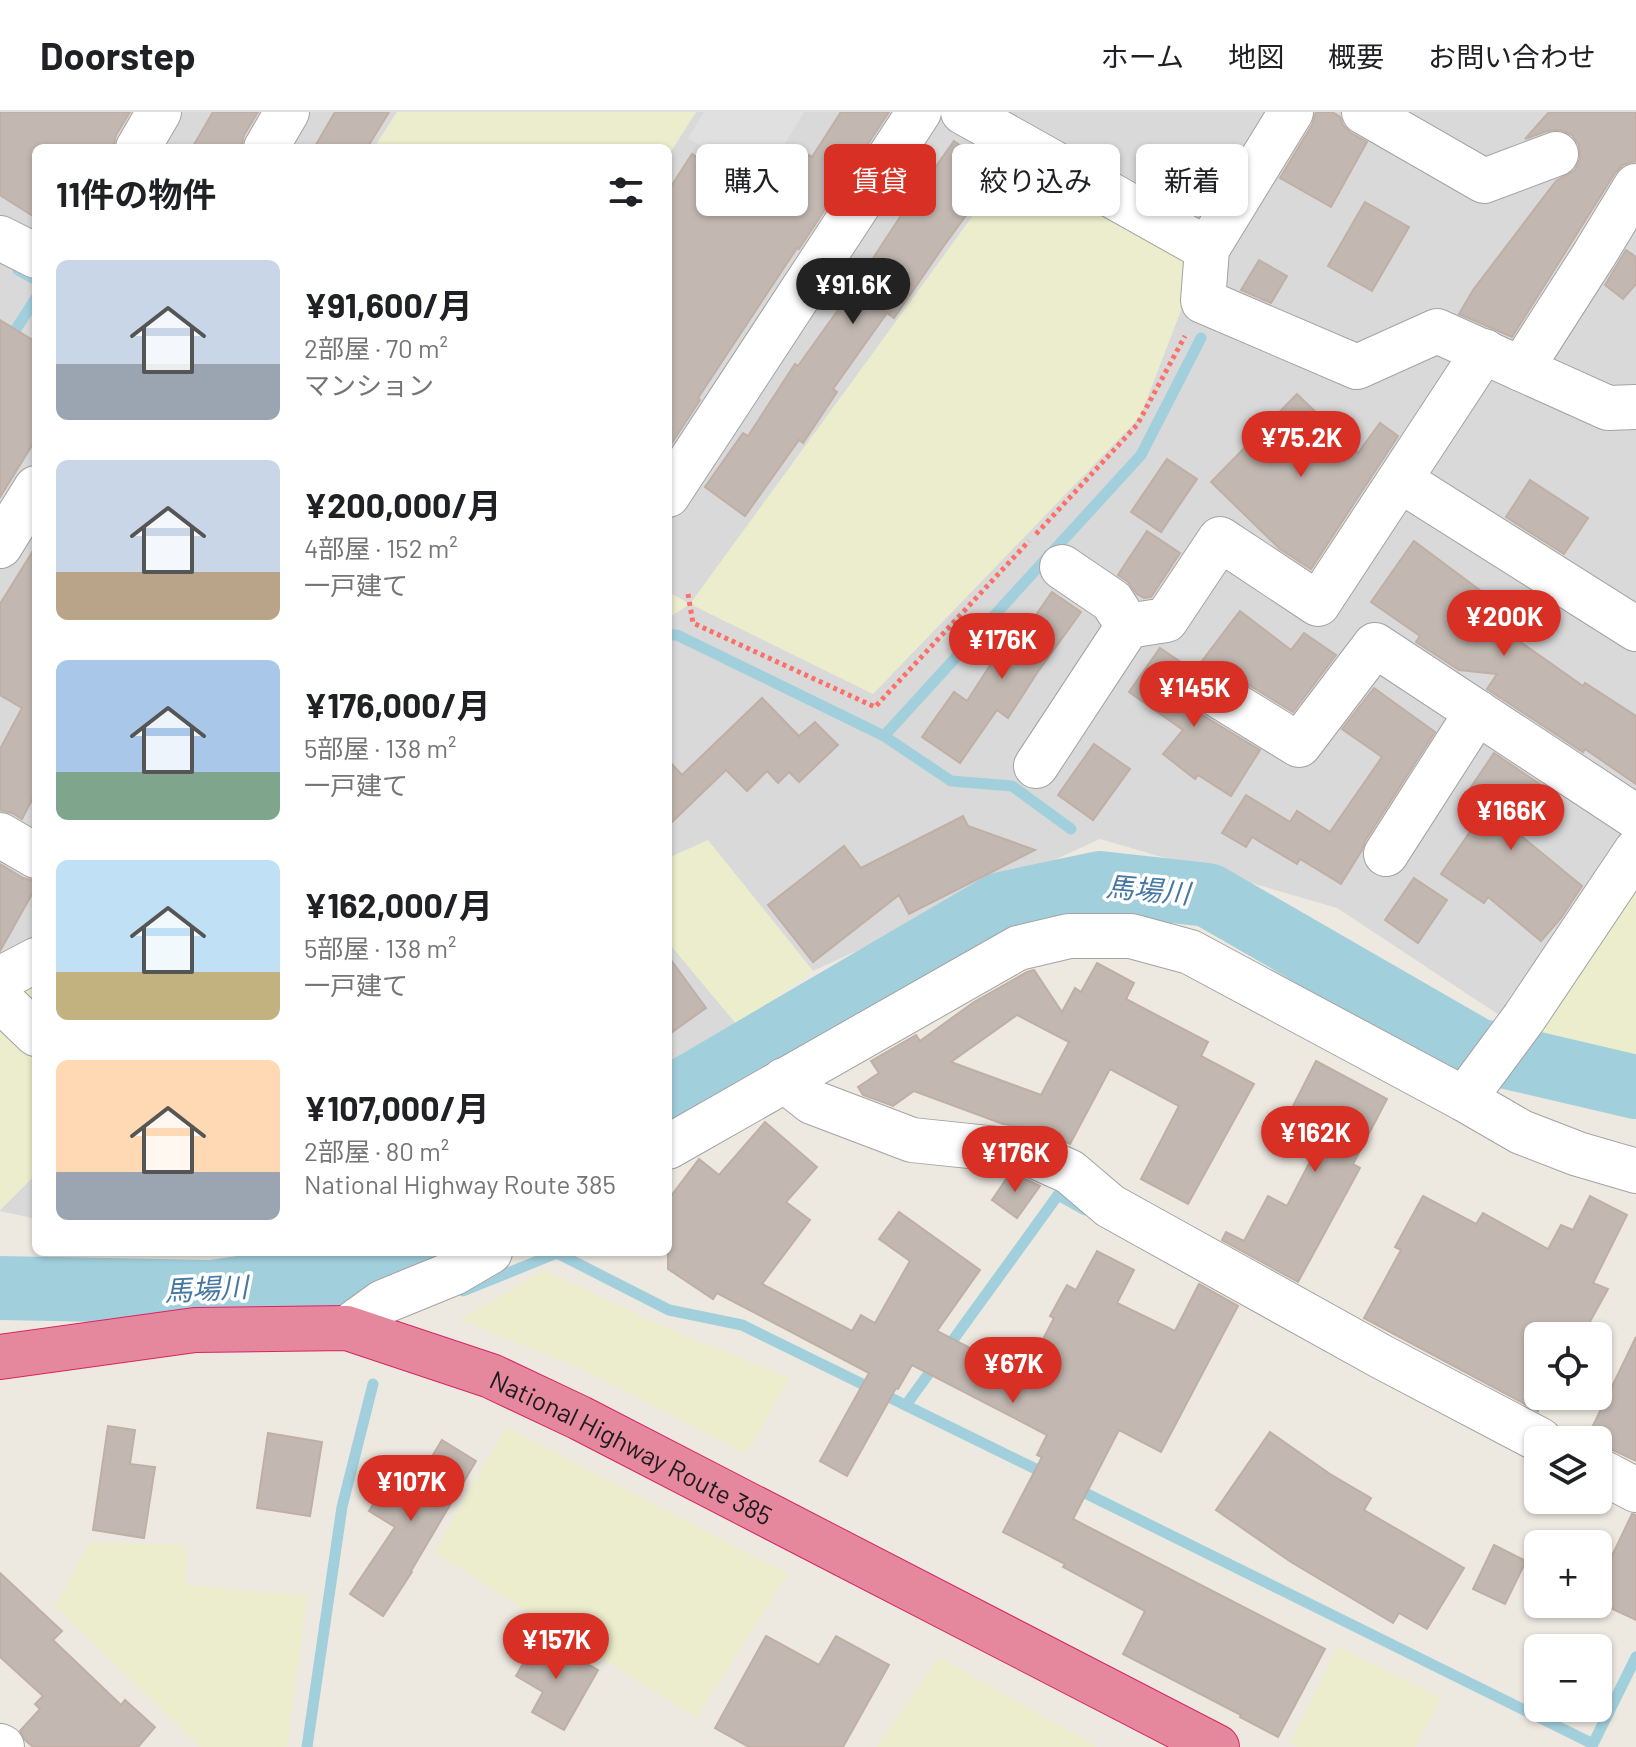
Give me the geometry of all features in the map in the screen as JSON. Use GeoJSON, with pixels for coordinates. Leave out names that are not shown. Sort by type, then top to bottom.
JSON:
{"type":"FeatureCollection","features":[{"type":"Feature","properties":{"kind":"highway","name":"National Highway Route 385"},"geometry":{"type":"LineString","coordinates":[[0,1357],[195,1330],[347,1328],[491,1376],[580,1418],[1217,1747]]}},
{"type":"Feature","properties":{"kind":"street"},"geometry":{"type":"LineString","coordinates":[[140,144],[159,112]]}},
{"type":"Feature","properties":{"kind":"street"},"geometry":{"type":"LineString","coordinates":[[268,144],[287,112]]}},
{"type":"Feature","properties":{"kind":"street"},"geometry":{"type":"LineString","coordinates":[[672,489],[919,112]]}},
{"type":"Feature","properties":{"kind":"street"},"geometry":{"type":"LineString","coordinates":[[1291,112],[1207,249],[1203,301],[1357,367],[1437,331],[1608,408],[1636,407]]}},
{"type":"Feature","properties":{"kind":"street"},"geometry":{"type":"LineString","coordinates":[[1364,112],[1484,181],[1556,154]]}},
{"type":"Feature","properties":{"kind":"street"},"geometry":{"type":"LineString","coordinates":[[971,114],[1207,249]]}},
{"type":"Feature","properties":{"kind":"street"},"geometry":{"type":"LineString","coordinates":[[1036,766],[1128,626],[1166,620],[1220,539],[1318,604],[1400,480],[1502,360],[1636,186]]}},
{"type":"Feature","properties":{"kind":"street"},"geometry":{"type":"LineString","coordinates":[[0,238],[32,254]]}},
{"type":"Feature","properties":{"kind":"street"},"geometry":{"type":"LineString","coordinates":[[1400,480],[1636,629]]}},
{"type":"Feature","properties":{"kind":"street"},"geometry":{"type":"LineString","coordinates":[[0,546],[32,494]]}},
{"type":"Feature","properties":{"kind":"street"},"geometry":{"type":"LineString","coordinates":[[1062,567],[1112,601],[1128,626]]}},
{"type":"Feature","properties":{"kind":"street"},"geometry":{"type":"LineString","coordinates":[[1203,686],[1299,745],[1375,645],[1636,817]]}},
{"type":"Feature","properties":{"kind":"street"},"geometry":{"type":"LineString","coordinates":[[1386,854],[1477,712]]}},
{"type":"Feature","properties":{"kind":"street"},"geometry":{"type":"LineString","coordinates":[[0,835],[32,854]]}},
{"type":"Feature","properties":{"kind":"street"},"geometry":{"type":"LineString","coordinates":[[1464,1099],[1524,1018],[1636,851]]}},
{"type":"Feature","properties":{"kind":"street"},"geometry":{"type":"LineString","coordinates":[[672,1145],[1018,948],[1069,936],[1131,936],[1190,952],[1521,1132],[1578,1154],[1636,1171]]}},
{"type":"Feature","properties":{"kind":"street"},"geometry":{"type":"LineString","coordinates":[[0,979],[32,962]]}},
{"type":"Feature","properties":{"kind":"street"},"geometry":{"type":"LineString","coordinates":[[0,995],[3,1002],[32,1030]]}},
{"type":"Feature","properties":{"kind":"street"},"geometry":{"type":"LineString","coordinates":[[784,1080],[812,1102],[912,1140],[1026,1152],[1070,1172],[1110,1206],[1382,1357],[1524,1432]]}},
{"type":"Feature","properties":{"kind":"street"},"geometry":{"type":"LineString","coordinates":[[347,1328],[383,1302],[454,1273],[483,1256]]}},
{"type":"Feature","properties":{"kind":"street"},"geometry":{"type":"LineString","coordinates":[[1612,1477],[1636,1490]]}},
{"type":"Feature","properties":{"kind":"path"},"geometry":{"type":"LineString","coordinates":[[688,594],[693,623],[875,707],[1137,425],[1203,301]]}},
{"type":"Feature","properties":{"kind":"shaded area"},"geometry":{"type":"Polygon","coordinates":[[[0,112],[397,112],[377,144],[32,144],[32,976],[0,971],[0,112]]]}},
{"type":"Feature","properties":{"kind":"shaded area"},"geometry":{"type":"Polygon","coordinates":[[[696,112],[1636,112],[1636,886],[1534,1038],[1337,908],[1100,839],[813,971],[708,841],[672,856],[672,615],[690,604],[672,594],[672,150],[696,112]]]}},
{"type":"Feature","properties":{"kind":"shaded area"},"geometry":{"type":"Polygon","coordinates":[[[704,112],[804,112],[785,144],[698,144],[688,138],[704,112]]]}},
{"type":"Feature","properties":{"kind":"shaded area"},"geometry":{"type":"Polygon","coordinates":[[[672,947],[738,1026],[672,1064],[672,947]]]}},
{"type":"Feature","properties":{"kind":"shaded area"},"geometry":{"type":"Polygon","coordinates":[[[32,1178],[32,1218],[0,1210],[32,1178]]]}},
{"type":"Feature","properties":{"kind":"green space"},"geometry":{"type":"Polygon","coordinates":[[[397,112],[696,112],[672,150],[672,144],[377,144],[397,112]]]}},
{"type":"Feature","properties":{"kind":"green space"},"geometry":{"type":"Polygon","coordinates":[[[1120,211],[1202,256],[1140,417],[873,694],[690,604],[973,216],[1120,216],[1120,211]]]}},
{"type":"Feature","properties":{"kind":"green space"},"geometry":{"type":"Polygon","coordinates":[[[672,594],[690,604],[672,615],[672,594]]]}},
{"type":"Feature","properties":{"kind":"green space"},"geometry":{"type":"Polygon","coordinates":[[[708,840],[813,971],[738,1026],[672,947],[672,856],[708,840]]]}},
{"type":"Feature","properties":{"kind":"green space"},"geometry":{"type":"Polygon","coordinates":[[[1636,886],[1636,1062],[1534,1038],[1636,886]]]}},
{"type":"Feature","properties":{"kind":"green space"},"geometry":{"type":"Polygon","coordinates":[[[0,971],[32,976],[32,1178],[0,1210],[0,971]]]}},
{"type":"Feature","properties":{"kind":"green space"},"geometry":{"type":"Polygon","coordinates":[[[543,1270],[685,1336],[790,1378],[746,1454],[584,1370],[460,1320],[543,1270]]]}},
{"type":"Feature","properties":{"kind":"green space"},"geometry":{"type":"Polygon","coordinates":[[[506,1427],[788,1574],[696,1718],[434,1552],[506,1427]]]}},
{"type":"Feature","properties":{"kind":"green space"},"geometry":{"type":"Polygon","coordinates":[[[90,1542],[187,1545],[186,1585],[307,1596],[287,1747],[200,1747],[55,1606],[90,1542]]]}},
{"type":"Feature","properties":{"kind":"green space"},"geometry":{"type":"Polygon","coordinates":[[[1338,1647],[1441,1698],[1416,1747],[1298,1747],[1290,1743],[1338,1647]]]}},
{"type":"Feature","properties":{"kind":"green space"},"geometry":{"type":"Polygon","coordinates":[[[939,1657],[1096,1746],[877,1747],[939,1657]]]}},
{"type":"Feature","properties":{"kind":"building"},"geometry":{"type":"Polygon","coordinates":[[[0,112],[130,112],[114,144],[32,144],[32,215],[0,195],[0,112]]]}},
{"type":"Feature","properties":{"kind":"building"},"geometry":{"type":"Polygon","coordinates":[[[213,112],[258,112],[242,144],[194,144],[213,112]]]}},
{"type":"Feature","properties":{"kind":"building"},"geometry":{"type":"Polygon","coordinates":[[[335,112],[389,112],[369,144],[316,144],[335,112]]]}},
{"type":"Feature","properties":{"kind":"building"},"geometry":{"type":"Polygon","coordinates":[[[841,112],[889,112],[868,144],[824,144],[824,211],[698,398],[700,400],[672,443],[672,185],[692,154],[696,157],[696,216],[808,216],[809,155],[812,157],[841,112]]]}},
{"type":"Feature","properties":{"kind":"building"},"geometry":{"type":"Polygon","coordinates":[[[1316,112],[1332,112],[1340,117],[1351,133],[1367,142],[1331,207],[1280,178],[1312,125],[1316,112]]]}},
{"type":"Feature","properties":{"kind":"building"},"geometry":{"type":"Polygon","coordinates":[[[1549,112],[1636,112],[1636,161],[1623,165],[1615,173],[1512,337],[1459,314],[1473,290],[1556,181],[1575,170],[1580,159],[1579,145],[1572,135],[1561,130],[1547,131],[1525,139],[1549,112]]]}},
{"type":"Feature","properties":{"kind":"building"},"geometry":{"type":"Polygon","coordinates":[[[954,141],[958,144],[952,144],[952,216],[966,216],[894,318],[887,313],[833,389],[837,392],[803,443],[799,440],[745,516],[705,487],[743,433],[748,436],[795,364],[798,366],[853,289],[901,216],[936,216],[936,166],[954,141]]]}},
{"type":"Feature","properties":{"kind":"building"},"geometry":{"type":"Polygon","coordinates":[[[1365,202],[1409,227],[1372,291],[1328,266],[1365,202]]]}},
{"type":"Feature","properties":{"kind":"building"},"geometry":{"type":"Polygon","coordinates":[[[1626,250],[1636,257],[1636,284],[1623,299],[1605,285],[1626,250]]]}},
{"type":"Feature","properties":{"kind":"building"},"geometry":{"type":"Polygon","coordinates":[[[1259,260],[1287,276],[1271,303],[1241,290],[1259,260]]]}},
{"type":"Feature","properties":{"kind":"building"},"geometry":{"type":"Polygon","coordinates":[[[0,320],[32,340],[32,445],[0,497],[0,320]]]}},
{"type":"Feature","properties":{"kind":"building"},"geometry":{"type":"Polygon","coordinates":[[[1297,394],[1358,453],[1380,423],[1398,436],[1311,569],[1280,549],[1211,482],[1297,394]]]}},
{"type":"Feature","properties":{"kind":"building"},"geometry":{"type":"Polygon","coordinates":[[[1167,459],[1197,479],[1161,532],[1131,512],[1167,459]]]}},
{"type":"Feature","properties":{"kind":"building"},"geometry":{"type":"Polygon","coordinates":[[[1530,480],[1588,518],[1564,554],[1506,517],[1530,480]]]}},
{"type":"Feature","properties":{"kind":"building"},"geometry":{"type":"Polygon","coordinates":[[[1147,531],[1180,553],[1151,597],[1144,598],[1118,575],[1147,531]]]}},
{"type":"Feature","properties":{"kind":"building"},"geometry":{"type":"Polygon","coordinates":[[[1414,541],[1513,615],[1502,629],[1583,686],[1585,683],[1636,716],[1636,784],[1487,689],[1497,674],[1459,670],[1416,642],[1420,636],[1371,602],[1414,541]]]}},
{"type":"Feature","properties":{"kind":"building"},"geometry":{"type":"Polygon","coordinates":[[[32,552],[32,800],[22,819],[0,810],[0,749],[22,708],[0,695],[0,604],[32,552]]]}},
{"type":"Feature","properties":{"kind":"building"},"geometry":{"type":"Polygon","coordinates":[[[1052,592],[1081,612],[1008,718],[997,710],[960,763],[922,737],[954,692],[967,701],[1000,650],[1008,655],[1052,592]]]}},
{"type":"Feature","properties":{"kind":"building"},"geometry":{"type":"Polygon","coordinates":[[[1240,611],[1291,650],[1304,633],[1336,655],[1293,712],[1216,665],[1202,661],[1240,611]]]}},
{"type":"Feature","properties":{"kind":"building"},"geometry":{"type":"Polygon","coordinates":[[[1160,648],[1188,667],[1181,674],[1178,686],[1181,699],[1260,750],[1231,796],[1198,775],[1195,779],[1163,754],[1183,730],[1129,692],[1160,648]]]}},
{"type":"Feature","properties":{"kind":"building"},"geometry":{"type":"Polygon","coordinates":[[[1374,688],[1435,732],[1341,884],[1300,859],[1297,864],[1252,837],[1246,847],[1222,833],[1246,795],[1290,822],[1297,811],[1330,832],[1382,757],[1342,729],[1374,688]]]}},
{"type":"Feature","properties":{"kind":"building"},"geometry":{"type":"Polygon","coordinates":[[[762,698],[799,736],[815,722],[838,745],[799,782],[789,772],[778,783],[767,771],[747,791],[726,770],[672,822],[672,764],[682,775],[762,698]]]}},
{"type":"Feature","properties":{"kind":"building"},"geometry":{"type":"Polygon","coordinates":[[[1094,744],[1130,769],[1093,820],[1058,795],[1094,744]]]}},
{"type":"Feature","properties":{"kind":"building"},"geometry":{"type":"Polygon","coordinates":[[[1494,753],[1550,791],[1520,835],[1582,886],[1541,941],[1488,897],[1484,903],[1441,874],[1485,810],[1465,796],[1494,753]]]}},
{"type":"Feature","properties":{"kind":"building"},"geometry":{"type":"Polygon","coordinates":[[[963,816],[968,826],[1035,850],[909,914],[899,895],[813,962],[768,905],[844,846],[861,868],[963,816]]]}},
{"type":"Feature","properties":{"kind":"building"},"geometry":{"type":"Polygon","coordinates":[[[0,864],[32,880],[32,894],[0,951],[0,864]]]}},
{"type":"Feature","properties":{"kind":"building"},"geometry":{"type":"Polygon","coordinates":[[[1414,878],[1447,900],[1418,943],[1385,920],[1414,878]]]}},
{"type":"Feature","properties":{"kind":"building"},"geometry":{"type":"Polygon","coordinates":[[[672,961],[706,1008],[672,1032],[672,961]]]}},
{"type":"Feature","properties":{"kind":"building"},"geometry":{"type":"Polygon","coordinates":[[[1097,963],[1134,983],[1126,999],[1208,1042],[1201,1056],[1254,1084],[1188,1204],[1141,1179],[1179,1106],[1110,1069],[1070,1144],[1036,1129],[1003,1124],[914,1091],[893,1106],[863,1095],[858,1087],[879,1073],[871,1061],[916,1035],[920,1041],[974,1002],[1027,972],[1034,970],[1062,1012],[1075,988],[1081,992],[1097,963]],[[1017,1015],[951,1062],[1041,1095],[1069,1042],[1017,1015]]]}},
{"type":"Feature","properties":{"kind":"building"},"geometry":{"type":"Polygon","coordinates":[[[1316,1061],[1387,1099],[1353,1164],[1360,1168],[1298,1282],[1222,1240],[1226,1232],[1244,1241],[1268,1196],[1287,1206],[1328,1127],[1292,1108],[1316,1061]]]}},
{"type":"Feature","properties":{"kind":"building"},"geometry":{"type":"Polygon","coordinates":[[[765,1122],[817,1167],[786,1202],[810,1220],[762,1284],[852,1331],[861,1315],[875,1323],[910,1261],[879,1239],[899,1212],[980,1270],[937,1331],[1024,1376],[1067,1285],[1076,1290],[1097,1251],[1134,1270],[1117,1303],[1175,1331],[1199,1284],[1238,1306],[1161,1452],[1119,1430],[1073,1519],[1325,1649],[1278,1737],[1123,1654],[1145,1611],[1003,1532],[1042,1457],[1037,1455],[1047,1435],[912,1365],[847,1476],[820,1461],[869,1373],[717,1293],[713,1299],[668,1269],[668,1256],[672,1256],[672,1195],[699,1159],[719,1175],[765,1122]]]}},
{"type":"Feature","properties":{"kind":"building"},"geometry":{"type":"Polygon","coordinates":[[[1009,1175],[1019,1176],[1040,1186],[1017,1218],[992,1200],[1009,1175]]]}},
{"type":"Feature","properties":{"kind":"building"},"geometry":{"type":"Polygon","coordinates":[[[1423,1196],[1476,1224],[1483,1213],[1548,1249],[1561,1225],[1573,1230],[1590,1196],[1627,1215],[1593,1283],[1608,1289],[1590,1322],[1524,1322],[1524,1404],[1364,1318],[1401,1250],[1395,1247],[1423,1196]]]}},
{"type":"Feature","properties":{"kind":"building"},"geometry":{"type":"Polygon","coordinates":[[[1636,1337],[1636,1461],[1612,1450],[1612,1426],[1593,1426],[1601,1410],[1612,1410],[1612,1386],[1636,1337]]]}},
{"type":"Feature","properties":{"kind":"building"},"geometry":{"type":"Polygon","coordinates":[[[108,1426],[135,1430],[130,1464],[155,1467],[144,1538],[93,1530],[108,1426]]]}},
{"type":"Feature","properties":{"kind":"building"},"geometry":{"type":"Polygon","coordinates":[[[1270,1432],[1371,1498],[1364,1510],[1464,1568],[1427,1629],[1399,1613],[1393,1623],[1291,1562],[1216,1510],[1270,1432]]]}},
{"type":"Feature","properties":{"kind":"building"},"geometry":{"type":"Polygon","coordinates":[[[268,1433],[322,1442],[310,1516],[257,1508],[268,1433]]]}},
{"type":"Feature","properties":{"kind":"building"},"geometry":{"type":"Polygon","coordinates":[[[442,1440],[476,1461],[383,1616],[350,1594],[395,1527],[369,1511],[396,1467],[418,1480],[442,1440]]]}},
{"type":"Feature","properties":{"kind":"building"},"geometry":{"type":"Polygon","coordinates":[[[1632,1514],[1636,1515],[1636,1620],[1612,1609],[1612,1556],[1632,1514]]]}},
{"type":"Feature","properties":{"kind":"building"},"geometry":{"type":"Polygon","coordinates":[[[1494,1545],[1524,1560],[1505,1604],[1473,1589],[1494,1545]]]}},
{"type":"Feature","properties":{"kind":"building"},"geometry":{"type":"Polygon","coordinates":[[[0,1573],[62,1631],[53,1640],[121,1705],[125,1700],[155,1727],[138,1747],[33,1747],[25,1740],[20,1731],[40,1709],[35,1704],[43,1696],[0,1657],[0,1573]]]}},
{"type":"Feature","properties":{"kind":"building"},"geometry":{"type":"Polygon","coordinates":[[[539,1636],[598,1670],[564,1730],[532,1712],[543,1692],[516,1676],[539,1636]]]}},
{"type":"Feature","properties":{"kind":"building"},"geometry":{"type":"Polygon","coordinates":[[[766,1636],[819,1665],[836,1636],[889,1665],[843,1747],[749,1747],[715,1728],[766,1636]]]}},
{"type":"Feature","properties":{"kind":"waterway"},"geometry":{"type":"LineString","coordinates":[[18,270],[32,278]]}},
{"type":"Feature","properties":{"kind":"waterway"},"geometry":{"type":"LineString","coordinates":[[0,354],[32,304]]}},
{"type":"Feature","properties":{"kind":"waterway"},"geometry":{"type":"LineString","coordinates":[[884,736],[1141,455],[1201,338]]}},
{"type":"Feature","properties":{"kind":"waterway"},"geometry":{"type":"LineString","coordinates":[[672,635],[884,736],[951,781],[1012,786],[1071,829]]}},
{"type":"Feature","properties":{"kind":"waterway","name":"馬場川"},"geometry":{"type":"LineString","coordinates":[[672,1097],[1001,904],[1100,883],[1208,895],[1477,1050],[1636,1087]]}},
{"type":"Feature","properties":{"kind":"waterway"},"geometry":{"type":"LineString","coordinates":[[906,1405],[1058,1195],[1085,1210]]}},
{"type":"Feature","properties":{"kind":"waterway","name":"馬場川"},"geometry":{"type":"LineString","coordinates":[[0,1288],[212,1292],[377,1268],[398,1256]]}},
{"type":"Feature","properties":{"kind":"waterway"},"geometry":{"type":"LineString","coordinates":[[463,1291],[550,1256]]}},
{"type":"Feature","properties":{"kind":"waterway"},"geometry":{"type":"LineString","coordinates":[[563,1256],[669,1310],[742,1325],[1048,1475]]}},
{"type":"Feature","properties":{"kind":"waterway"},"geometry":{"type":"LineString","coordinates":[[307,1747],[342,1507],[373,1384]]}},
{"type":"Feature","properties":{"kind":"waterway"},"geometry":{"type":"LineString","coordinates":[[1075,1488],[1593,1744],[1636,1657]]}}]}
